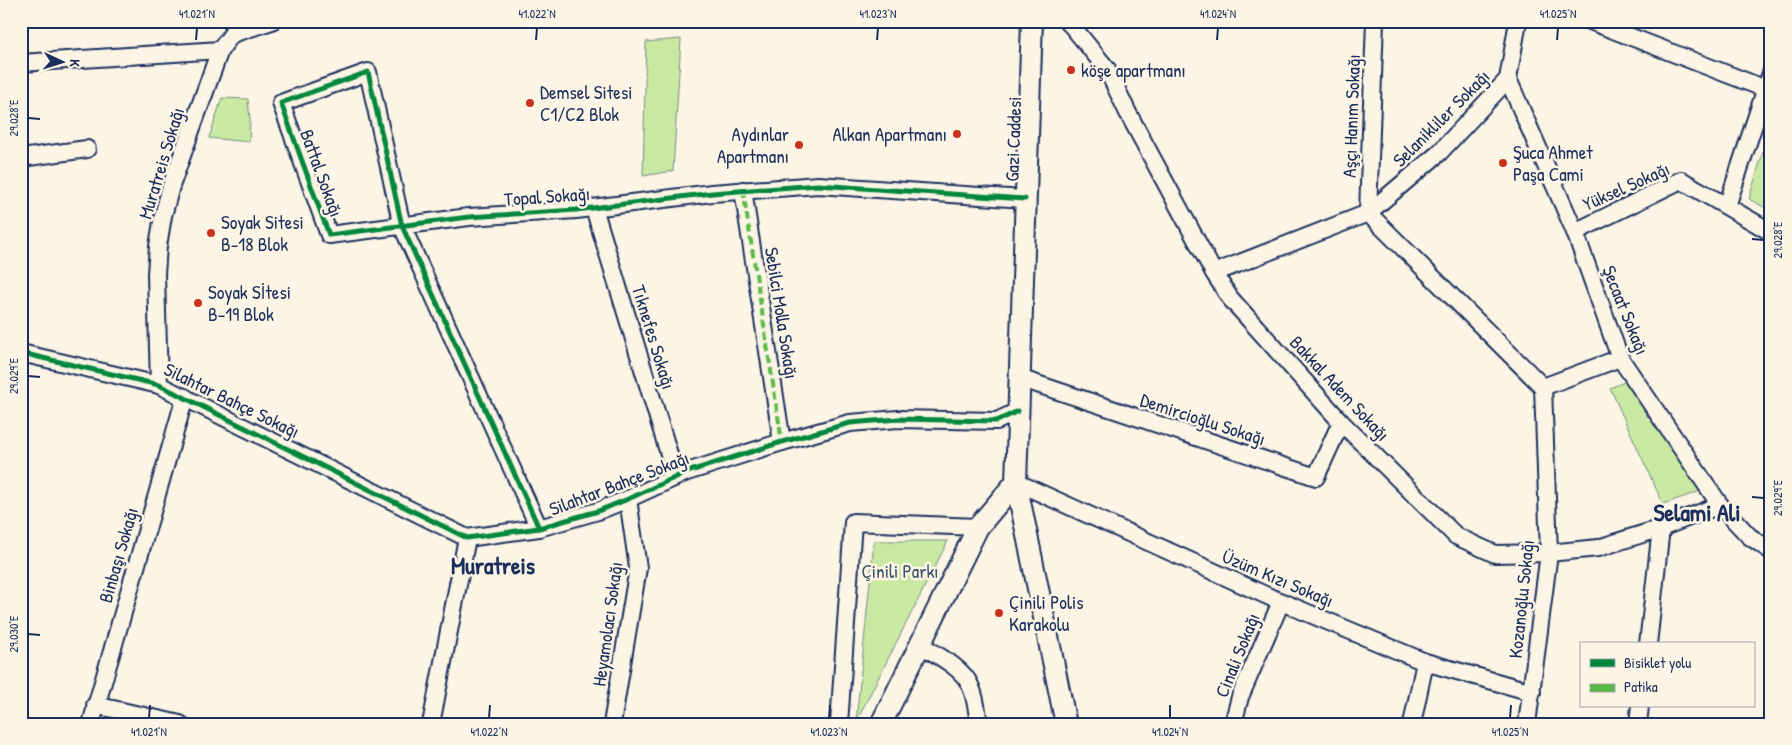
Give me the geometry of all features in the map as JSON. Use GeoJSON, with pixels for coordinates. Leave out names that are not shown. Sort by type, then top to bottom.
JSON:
{"type":"FeatureCollection","features":[{"type":"Feature","properties":{"kind":"street"},"geometry":{"type":"LineString","coordinates":[[234,28],[272,21]]}},
{"type":"Feature","properties":{"kind":"street","name":"Gazi Caddesi"},"geometry":{"type":"LineString","coordinates":[[1032,21],[1016,482],[1066,724]]}},
{"type":"Feature","properties":{"kind":"street","name":"Bakkal Adem Sokağı"},"geometry":{"type":"LineString","coordinates":[[1067,21],[1107,69],[1128,113],[1214,273],[1230,298],[1341,422],[1456,536],[1495,554],[1598,548],[1661,528],[1720,505]]}},
{"type":"Feature","properties":{"kind":"street","name":"Aşçı Hanım Sokağı"},"geometry":{"type":"LineString","coordinates":[[1368,213],[1375,21]]}},
{"type":"Feature","properties":{"kind":"street","name":"Selanikliler Sokağı"},"geometry":{"type":"LineString","coordinates":[[1214,273],[1368,213],[1439,153],[1508,80],[1518,21]]}},
{"type":"Feature","properties":{"kind":"street"},"geometry":{"type":"LineString","coordinates":[[1590,21],[1769,84],[1726,206]]}},
{"type":"Feature","properties":{"kind":"street","name":"Muratreis Sokağı"},"geometry":{"type":"LineString","coordinates":[[159,385],[156,274],[163,216],[171,186],[220,50],[234,28]]}},
{"type":"Feature","properties":{"kind":"street"},"geometry":{"type":"LineString","coordinates":[[21,63],[220,50]]}},
{"type":"Feature","properties":{"kind":"street","name":"Battal Sokağı"},"geometry":{"type":"LineString","coordinates":[[368,72],[402,226],[329,235],[281,103],[368,72]]}},
{"type":"Feature","properties":{"kind":"street","name":"Şecaat Sokağı"},"geometry":{"type":"LineString","coordinates":[[1508,80],[1575,232],[1620,358],[1720,505],[1749,536],[1771,551]]}},
{"type":"Feature","properties":{"kind":"street"},"geometry":{"type":"LineString","coordinates":[[21,158],[87,149]]}},
{"type":"Feature","properties":{"kind":"street","name":"Yüksel Sokağı"},"geometry":{"type":"LineString","coordinates":[[1575,232],[1681,180],[1771,232]]}},
{"type":"Feature","properties":{"kind":"street","name":"Topal Sokağı"},"geometry":{"type":"LineString","coordinates":[[402,226],[469,216],[594,208],[743,190],[818,184],[1026,199]]}},
{"type":"Feature","properties":{"kind":"street","name":"Sebilci Molla Sokağı"},"geometry":{"type":"LineString","coordinates":[[743,190],[782,442]]}},
{"type":"Feature","properties":{"kind":"street","name":"Tıknefes Sokağı"},"geometry":{"type":"LineString","coordinates":[[594,208],[676,477]]}},
{"type":"Feature","properties":{"kind":"street"},"geometry":{"type":"LineString","coordinates":[[1368,213],[1543,388],[1620,358]]}},
{"type":"Feature","properties":{"kind":"street"},"geometry":{"type":"LineString","coordinates":[[402,226],[539,528]]}},
{"type":"Feature","properties":{"kind":"street","name":"Silahtar Bahçe Sokağı"},"geometry":{"type":"LineString","coordinates":[[21,352],[159,385],[467,538],[539,528],[628,500],[687,472],[850,423],[898,419],[997,422],[1018,411]]}},
{"type":"Feature","properties":{"kind":"street","name":"Demircioğlu Sokağı"},"geometry":{"type":"LineString","coordinates":[[1019,378],[1316,478],[1341,422]]}},
{"type":"Feature","properties":{"kind":"street","name":"Kozanoğlu Sokağı"},"geometry":{"type":"LineString","coordinates":[[1530,723],[1549,552],[1543,388]]}},
{"type":"Feature","properties":{"kind":"street","name":"Binbaşı Sokağı"},"geometry":{"type":"LineString","coordinates":[[91,724],[184,397]]}},
{"type":"Feature","properties":{"kind":"street"},"geometry":{"type":"LineString","coordinates":[[881,724],[978,526],[1016,482]]}},
{"type":"Feature","properties":{"kind":"street","name":"Üzüm Kızı Sokağı"},"geometry":{"type":"LineString","coordinates":[[1016,482],[1281,602],[1425,662],[1532,692]]}},
{"type":"Feature","properties":{"kind":"street","name":"Heyamolacı Sokağı"},"geometry":{"type":"LineString","coordinates":[[612,724],[638,568],[628,500]]}},
{"type":"Feature","properties":{"kind":"street"},"geometry":{"type":"LineString","coordinates":[[839,724],[853,522],[978,526]]}},
{"type":"Feature","properties":{"kind":"street"},"geometry":{"type":"LineString","coordinates":[[1648,642],[1661,528]]}},
{"type":"Feature","properties":{"kind":"street"},"geometry":{"type":"LineString","coordinates":[[431,724],[467,538]]}},
{"type":"Feature","properties":{"kind":"street","name":"Cinali Sokağı"},"geometry":{"type":"LineString","coordinates":[[1233,724],[1240,697],[1281,602]]}},
{"type":"Feature","properties":{"kind":"street"},"geometry":{"type":"LineString","coordinates":[[919,644],[952,664],[970,684],[979,724]]}},
{"type":"Feature","properties":{"kind":"street"},"geometry":{"type":"LineString","coordinates":[[1412,724],[1425,662]]}},
{"type":"Feature","properties":{"kind":"street"},"geometry":{"type":"LineString","coordinates":[[95,705],[180,724]]}},
{"type":"Feature","properties":{"kind":"street"},"geometry":{"type":"LineString","coordinates":[[1638,724],[1640,708]]}},
{"type":"Feature","properties":{"kind":"green space"},"geometry":{"type":"Polygon","coordinates":[[[681,39],[673,171],[643,176],[646,42],[681,39]]]}},
{"type":"Feature","properties":{"kind":"green space"},"geometry":{"type":"Polygon","coordinates":[[[222,98],[248,99],[250,120],[249,142],[209,138],[222,98]]]}},
{"type":"Feature","properties":{"kind":"green space"},"geometry":{"type":"Polygon","coordinates":[[[1771,125],[1771,211],[1749,199],[1771,125]]]}},
{"type":"Feature","properties":{"kind":"green space"},"geometry":{"type":"Polygon","coordinates":[[[1629,380],[1704,490],[1663,504],[1610,388],[1629,380]]]}},
{"type":"Feature","properties":{"kind":"green space","name":"Çinili Parkı"},"geometry":{"type":"Polygon","coordinates":[[[874,541],[948,541],[856,722],[874,541]]]}},
{"type":"Feature","properties":{"kind":"marked path"},"geometry":{"type":"LineString","coordinates":[[743,190],[782,442]]}},
{"type":"Feature","properties":{"kind":"cycle path"},"geometry":{"type":"LineString","coordinates":[[539,528],[402,226],[368,72],[281,103],[329,235],[469,217],[576,210],[712,193],[818,185],[1025,199]]}},
{"type":"Feature","properties":{"kind":"cycle path"},"geometry":{"type":"LineString","coordinates":[[21,353],[159,385],[467,538],[539,528],[598,511],[687,472],[850,423],[898,419],[997,421],[1018,411]]}},
{"type":"Feature","properties":{"kind":"place","name":"köşe apartmanı"},"geometry":{"type":"Point","coordinates":[1071,70]}},
{"type":"Feature","properties":{"kind":"place","name":"Demsel Sitesi C1/C2 Blok"},"geometry":{"type":"Point","coordinates":[530,103]}},
{"type":"Feature","properties":{"kind":"place","name":"Alkan Apartmanı"},"geometry":{"type":"Point","coordinates":[957,134]}},
{"type":"Feature","properties":{"kind":"place","name":"Aydınlar Apartmanı"},"geometry":{"type":"Point","coordinates":[799,145]}},
{"type":"Feature","properties":{"kind":"place","name":"Şuca Ahmet Paşa Cami"},"geometry":{"type":"Point","coordinates":[1503,163]}},
{"type":"Feature","properties":{"kind":"place","name":"Soyak Sitesi B-18 Blok"},"geometry":{"type":"Point","coordinates":[211,233]}},
{"type":"Feature","properties":{"kind":"place","name":"Soyak Sİtesi B-19 Blok"},"geometry":{"type":"Point","coordinates":[198,303]}},
{"type":"Feature","properties":{"kind":"place","name":"Çinili Polis Karakolu"},"geometry":{"type":"Point","coordinates":[999,613]}},
{"type":"Feature","properties":{"kind":"district","name":"Selami Ali"},"geometry":{"type":"Point","coordinates":[1697,513]}},
{"type":"Feature","properties":{"kind":"district","name":"Muratreis"},"geometry":{"type":"Point","coordinates":[493,566]}}]}
